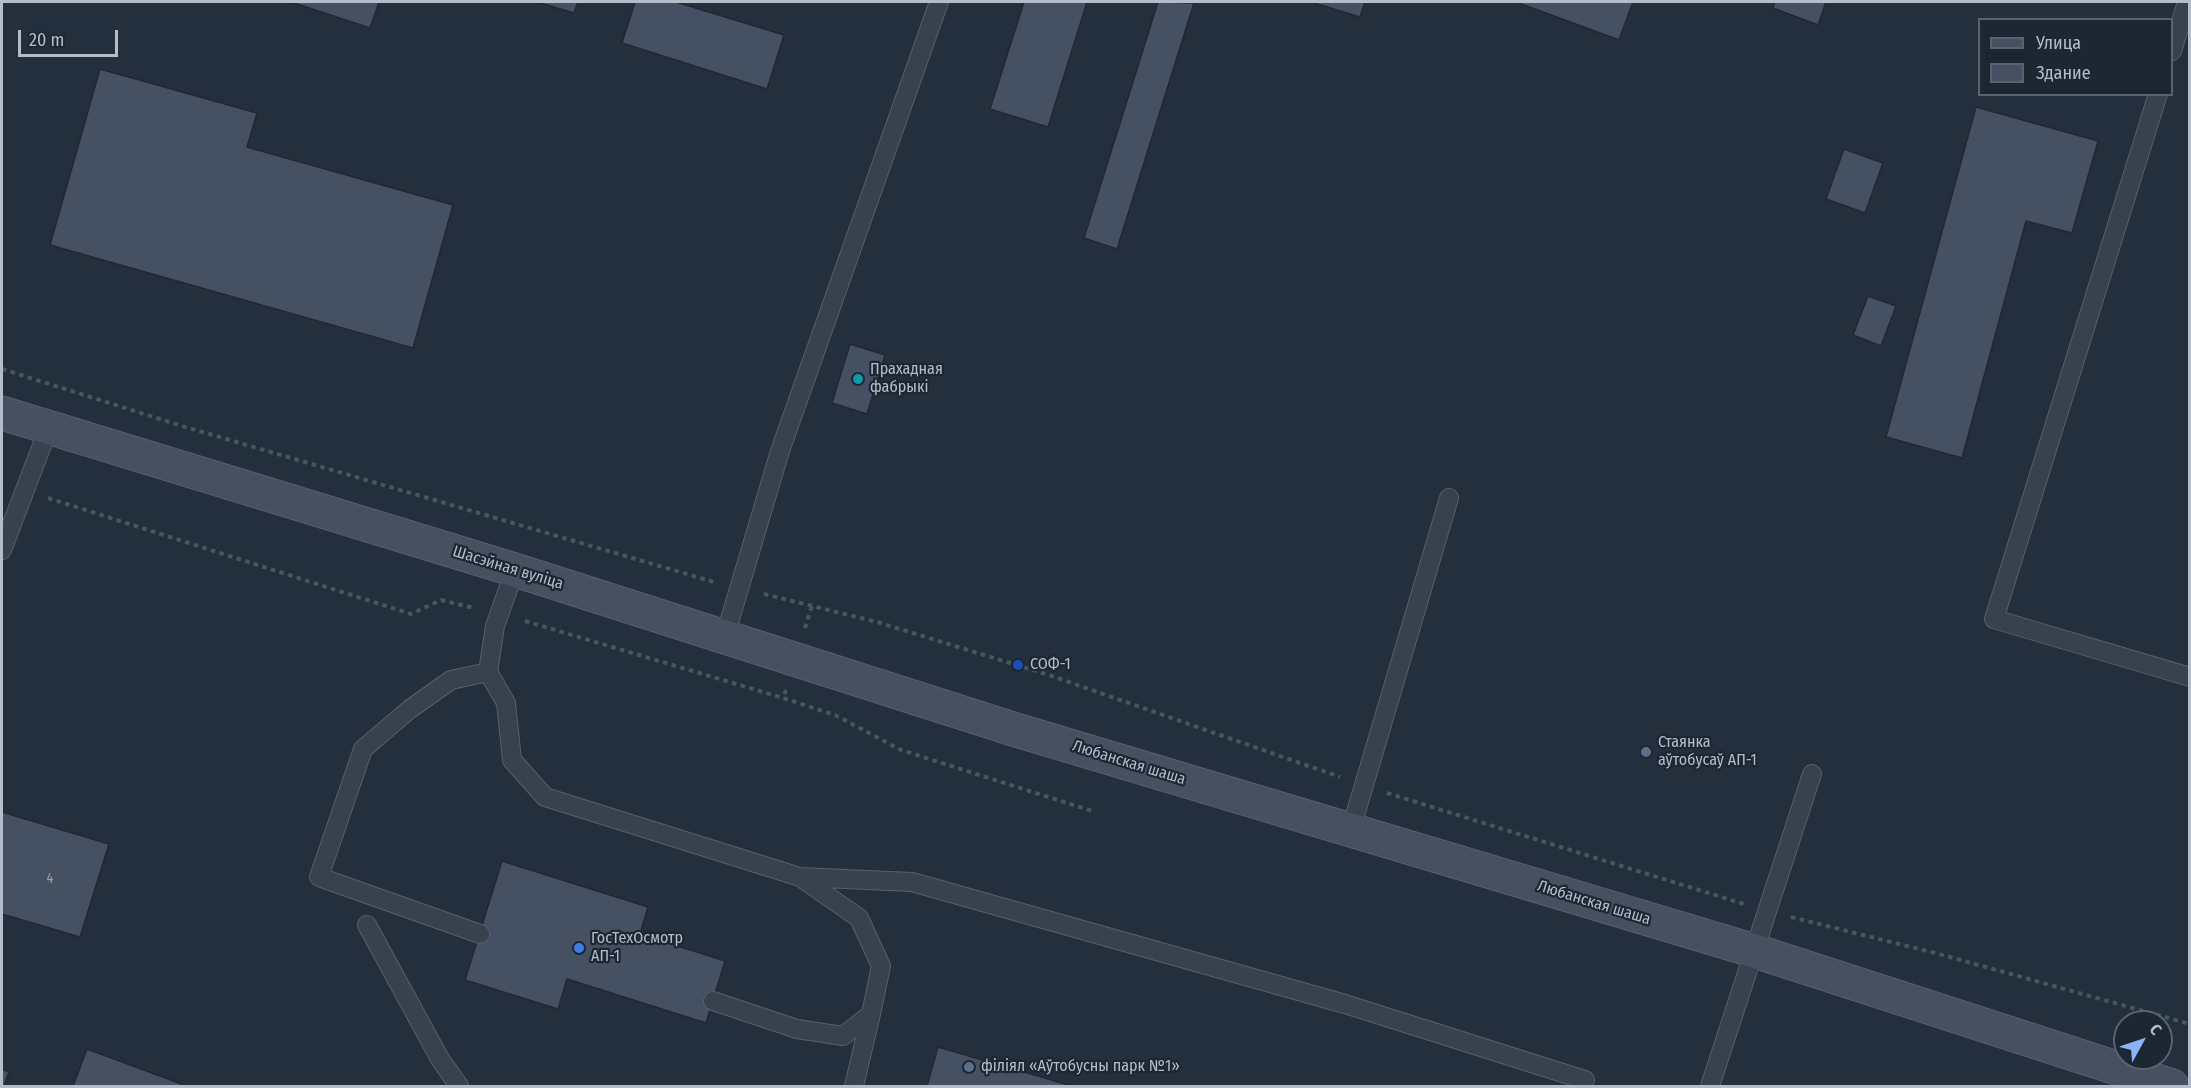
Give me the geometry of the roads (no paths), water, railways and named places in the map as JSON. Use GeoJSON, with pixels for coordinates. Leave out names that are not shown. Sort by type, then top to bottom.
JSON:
{"type":"FeatureCollection","features":[{"type":"Feature","properties":{"kind":"main road","name":"Шасэйная вуліца"},"geometry":{"type":"LineString","coordinates":[[2,413],[515,570],[1013,729]]}},
{"type":"Feature","properties":{"kind":"main road","name":"Любанская шаша"},"geometry":{"type":"LineString","coordinates":[[1013,729],[1755,951],[2162,1085]]}},
{"type":"Feature","properties":{"kind":"lane"},"geometry":{"type":"LineString","coordinates":[[725,636],[780,451],[939,2]]}},
{"type":"Feature","properties":{"kind":"lane"},"geometry":{"type":"LineString","coordinates":[[2173,48],[2187,2]]}},
{"type":"Feature","properties":{"kind":"lane"},"geometry":{"type":"LineString","coordinates":[[2157,96],[1994,619],[2190,678]]}},
{"type":"Feature","properties":{"kind":"lane"},"geometry":{"type":"LineString","coordinates":[[2,550],[5,530],[28,482],[49,428]]}},
{"type":"Feature","properties":{"kind":"lane"},"geometry":{"type":"LineString","coordinates":[[1351,829],[1449,498]]}},
{"type":"Feature","properties":{"kind":"lane"},"geometry":{"type":"LineString","coordinates":[[515,570],[499,614],[488,672],[506,703],[512,760],[545,797],[800,877],[912,882],[1345,1004],[1585,1080]]}},
{"type":"Feature","properties":{"kind":"lane"},"geometry":{"type":"LineString","coordinates":[[480,934],[319,877],[363,749],[410,709],[451,680],[488,672]]}},
{"type":"Feature","properties":{"kind":"lane"},"geometry":{"type":"LineString","coordinates":[[1710,1086],[1812,774]]}},
{"type":"Feature","properties":{"kind":"lane"},"geometry":{"type":"LineString","coordinates":[[800,877],[859,918],[881,966],[854,1086]]}},
{"type":"Feature","properties":{"kind":"lane"},"geometry":{"type":"LineString","coordinates":[[367,925],[440,1059],[459,1086]]}},
{"type":"Feature","properties":{"kind":"lane"},"geometry":{"type":"LineString","coordinates":[[713,1001],[797,1029],[843,1036],[871,1014]]}},
{"type":"Feature","properties":{"kind":"place","name":"Прахадная фабрыкі"},"geometry":{"type":"Point","coordinates":[858,379]}},
{"type":"Feature","properties":{"kind":"place","name":"СОФ-1"},"geometry":{"type":"Point","coordinates":[1018,665]}},
{"type":"Feature","properties":{"kind":"place","name":"Стаянка аўтобусаў АП-1"},"geometry":{"type":"Point","coordinates":[1646,752]}},
{"type":"Feature","properties":{"kind":"place","name":"ГосТехОсмотр АП-1"},"geometry":{"type":"Point","coordinates":[579,948]}},
{"type":"Feature","properties":{"kind":"place","name":"філіял «Аўтобусны парк №1»"},"geometry":{"type":"Point","coordinates":[969,1067]}}]}
